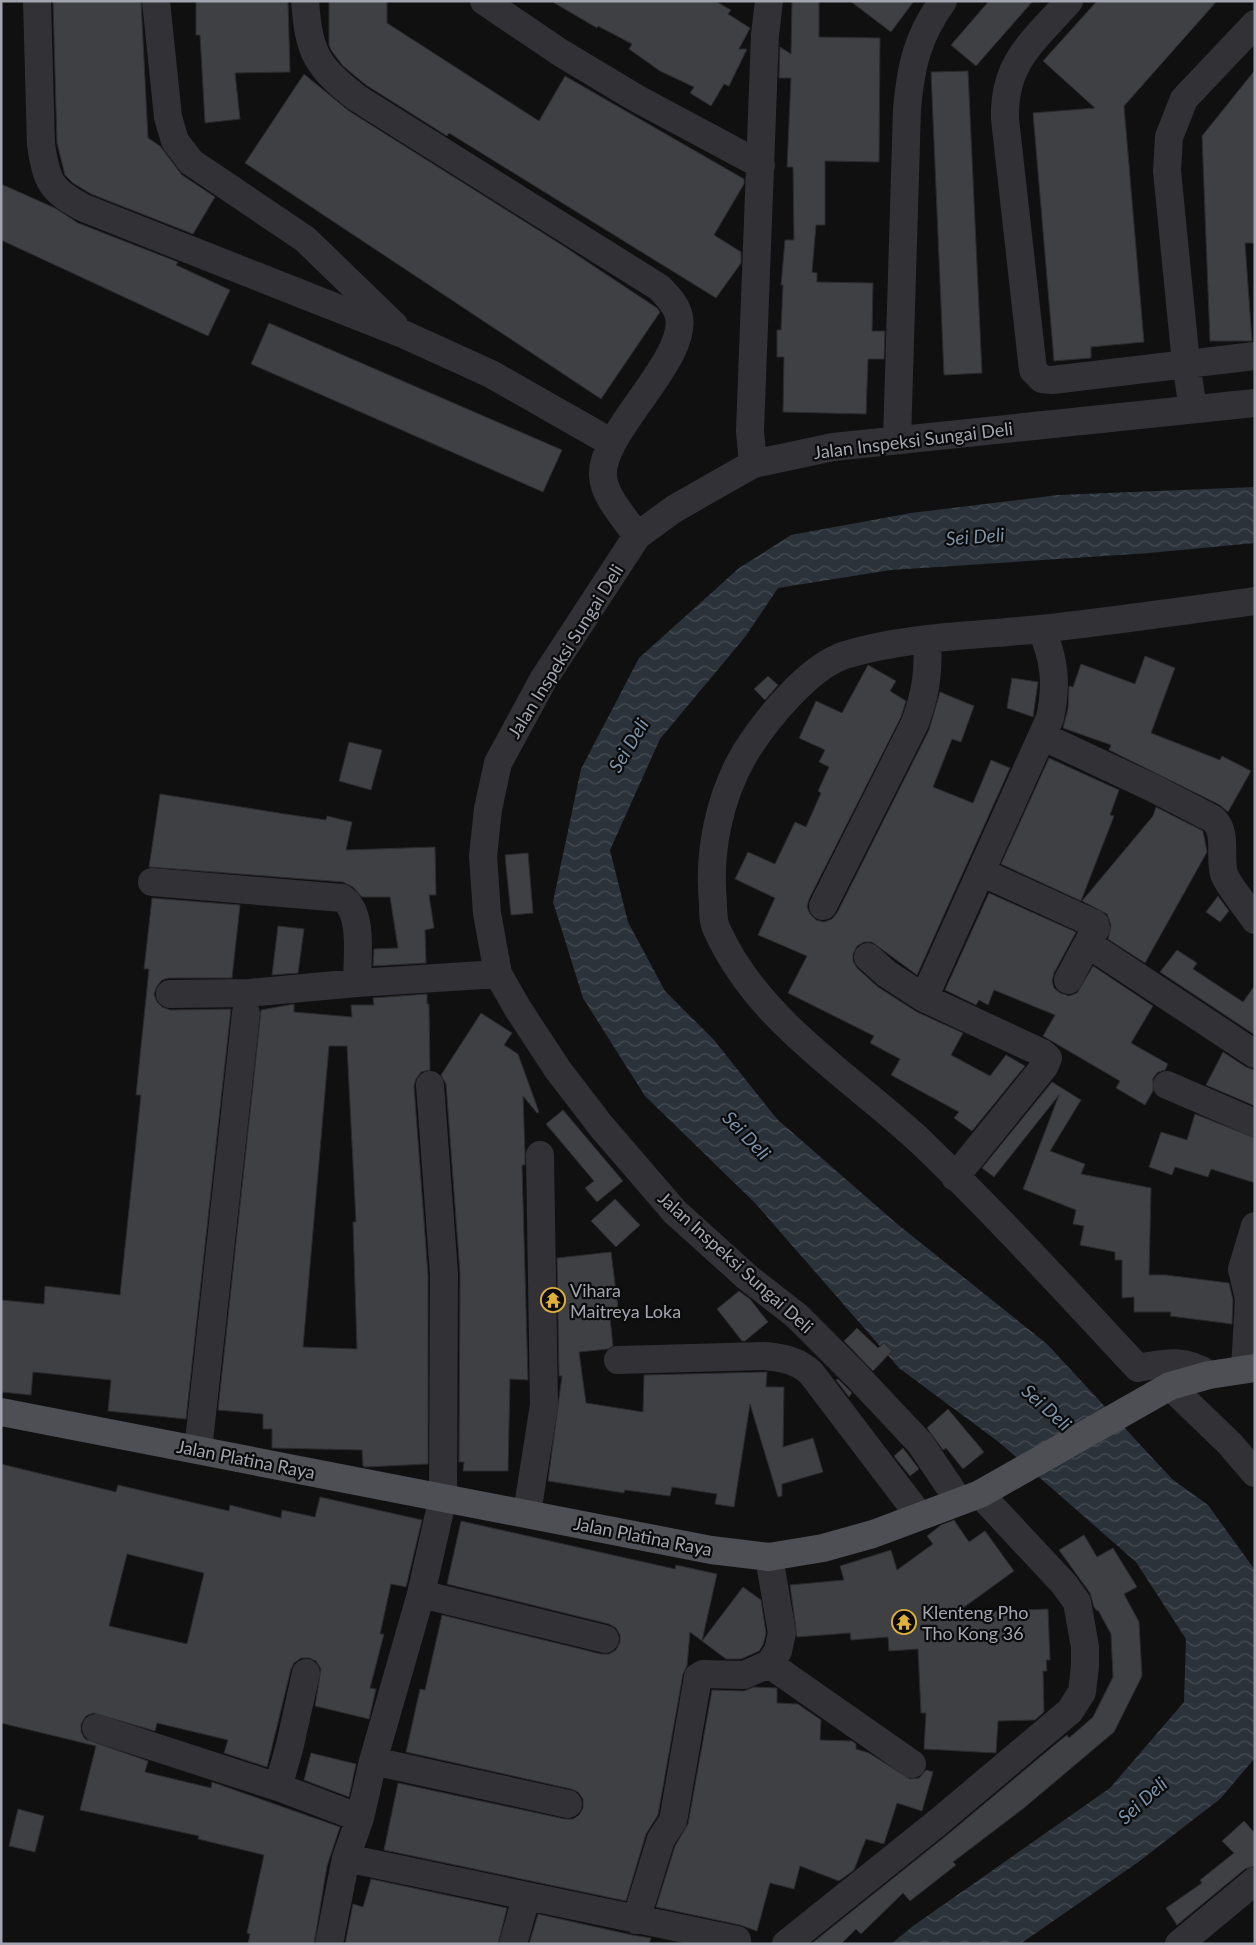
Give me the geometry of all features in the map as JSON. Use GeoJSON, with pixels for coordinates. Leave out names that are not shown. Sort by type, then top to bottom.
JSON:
{"type":"FeatureCollection","features":[{"type":"Feature","properties":{"kind":"main road","name":"Jalan Platina Raya"},"geometry":{"type":"LineString","coordinates":[[1,1412],[711,1550],[769,1557],[823,1548],[851,1541],[969,1497],[1017,1474],[1163,1390],[1209,1375],[1250,1368]]}},
{"type":"Feature","properties":{"kind":"street"},"geometry":{"type":"LineString","coordinates":[[37,1],[41,145],[50,183],[61,196],[84,208],[403,334],[491,374],[612,443]]}},
{"type":"Feature","properties":{"kind":"street"},"geometry":{"type":"LineString","coordinates":[[156,1],[168,117],[175,141],[182,152],[191,162],[305,239],[403,334]]}},
{"type":"Feature","properties":{"kind":"street"},"geometry":{"type":"LineString","coordinates":[[305,1],[308,33],[314,54],[332,78],[366,103],[660,288],[674,303],[680,322],[677,339],[655,380],[612,443],[603,468],[604,485],[637,536]]}},
{"type":"Feature","properties":{"kind":"street"},"geometry":{"type":"LineString","coordinates":[[484,1],[561,53],[636,98],[761,165]]}},
{"type":"Feature","properties":{"kind":"street"},"geometry":{"type":"LineString","coordinates":[[753,464],[750,431],[765,35],[768,1]]}},
{"type":"Feature","properties":{"kind":"street"},"geometry":{"type":"LineString","coordinates":[[897,440],[909,85],[911,69],[925,28],[943,1]]}},
{"type":"Feature","properties":{"kind":"street"},"geometry":{"type":"LineString","coordinates":[[1069,1],[1022,53],[1013,66],[1005,91],[1005,119],[1033,370],[1042,379],[1052,380],[1255,356]]}},
{"type":"Feature","properties":{"kind":"street"},"geometry":{"type":"LineString","coordinates":[[1194,409],[1186,363],[1166,171],[1169,137],[1184,100],[1255,24]]}},
{"type":"Feature","properties":{"kind":"street","name":"Jalan Inspeksi Sungai Deli"},"geometry":{"type":"LineString","coordinates":[[786,1944],[937,1823],[1070,1711],[1082,1692],[1086,1647],[1077,1602],[1064,1584],[969,1497],[856,1374],[797,1316],[747,1277],[675,1212],[600,1126],[558,1070],[498,974],[486,913],[483,856],[488,809],[498,763],[543,680],[637,536],[674,508],[753,464],[833,447],[1255,404]]}},
{"type":"Feature","properties":{"kind":"street"},"geometry":{"type":"LineString","coordinates":[[1209,1375],[1197,1366],[1173,1362],[1138,1368],[1024,1246],[920,1142],[772,1013],[733,959],[715,926],[711,884],[717,824],[739,764],[771,716],[814,672],[828,662],[845,655],[928,640],[1041,629],[1255,601]]}},
{"type":"Feature","properties":{"kind":"street"},"geometry":{"type":"LineString","coordinates":[[924,998],[1050,718],[1055,685],[1050,649],[1041,629]]}},
{"type":"Feature","properties":{"kind":"street"},"geometry":{"type":"LineString","coordinates":[[822,906],[915,722],[924,698],[929,670],[928,640]]}},
{"type":"Feature","properties":{"kind":"street"},"geometry":{"type":"LineString","coordinates":[[1042,736],[1154,788],[1213,819],[1220,826],[1222,833],[1221,858],[1226,879],[1255,920]]}},
{"type":"Feature","properties":{"kind":"street"},"geometry":{"type":"LineString","coordinates":[[981,872],[1093,923],[1096,928],[1068,980]]}},
{"type":"Feature","properties":{"kind":"street"},"geometry":{"type":"LineString","coordinates":[[152,882],[342,898],[350,903],[356,918],[357,983]]}},
{"type":"Feature","properties":{"kind":"street"},"geometry":{"type":"LineString","coordinates":[[1088,944],[1255,1054]]}},
{"type":"Feature","properties":{"kind":"street"},"geometry":{"type":"LineString","coordinates":[[868,957],[887,974],[924,998],[1042,1053],[1048,1058],[1044,1067],[955,1177]]}},
{"type":"Feature","properties":{"kind":"street"},"geometry":{"type":"LineString","coordinates":[[170,994],[249,993],[357,983],[498,974]]}},
{"type":"Feature","properties":{"kind":"street"},"geometry":{"type":"LineString","coordinates":[[198,1450],[246,1013]]}},
{"type":"Feature","properties":{"kind":"street"},"geometry":{"type":"LineString","coordinates":[[329,1944],[346,1858],[360,1818],[373,1761],[420,1594],[443,1497],[444,1274],[430,1085]]}},
{"type":"Feature","properties":{"kind":"street"},"geometry":{"type":"LineString","coordinates":[[1167,1085],[1255,1123]]}},
{"type":"Feature","properties":{"kind":"street"},"geometry":{"type":"LineString","coordinates":[[527,1513],[544,1405],[540,1155]]}},
{"type":"Feature","properties":{"kind":"street"},"geometry":{"type":"LineString","coordinates":[[1250,1368],[1249,1300],[1242,1269],[1255,1226]]}},
{"type":"Feature","properties":{"kind":"street"},"geometry":{"type":"LineString","coordinates":[[618,1360],[765,1356],[785,1358],[801,1364],[811,1373],[919,1515]]}},
{"type":"Feature","properties":{"kind":"street"},"geometry":{"type":"LineString","coordinates":[[1163,1390],[1230,1444],[1255,1473]]}},
{"type":"Feature","properties":{"kind":"street"},"geometry":{"type":"LineString","coordinates":[[636,1920],[661,1839],[673,1821],[698,1677],[703,1674],[744,1675],[769,1664],[778,1651],[782,1633],[769,1557]]}},
{"type":"Feature","properties":{"kind":"street"},"geometry":{"type":"LineString","coordinates":[[420,1594],[605,1639]]}},
{"type":"Feature","properties":{"kind":"street"},"geometry":{"type":"LineString","coordinates":[[769,1664],[912,1764]]}},
{"type":"Feature","properties":{"kind":"street"},"geometry":{"type":"LineString","coordinates":[[278,1787],[290,1749],[306,1673]]}},
{"type":"Feature","properties":{"kind":"street"},"geometry":{"type":"LineString","coordinates":[[96,1728],[278,1787],[360,1818]]}},
{"type":"Feature","properties":{"kind":"street"},"geometry":{"type":"LineString","coordinates":[[373,1761],[568,1804]]}},
{"type":"Feature","properties":{"kind":"street"},"geometry":{"type":"LineString","coordinates":[[346,1858],[526,1898],[737,1940]]}},
{"type":"Feature","properties":{"kind":"street"},"geometry":{"type":"LineString","coordinates":[[1179,1944],[1255,1881]]}},
{"type":"Feature","properties":{"kind":"street"},"geometry":{"type":"LineString","coordinates":[[513,1944],[526,1898]]}},
{"type":"Feature","properties":{"kind":"water","name":"Sei Deli"},"geometry":{"type":"Polygon","coordinates":[[[1255,487],[1255,543],[1149,553],[891,570],[778,588],[745,637],[660,739],[610,850],[628,922],[665,991],[714,1040],[777,1119],[896,1223],[1047,1344],[1172,1479],[1208,1505],[1255,1570],[1255,1758],[1220,1799],[1137,1863],[1020,1944],[891,1944],[913,1926],[1110,1788],[1184,1702],[1186,1639],[1136,1562],[1000,1443],[899,1368],[755,1203],[645,1096],[583,998],[553,902],[581,769],[639,658],[739,568],[791,535],[911,513],[1058,495],[1255,487]]]}},
{"type":"Feature","properties":{"kind":"building"},"geometry":{"type":"Polygon","coordinates":[[[53,1],[141,1],[148,138],[160,146],[182,175],[215,197],[193,234],[91,194],[73,183],[65,175],[57,143],[53,1]]]}},
{"type":"Feature","properties":{"kind":"building"},"geometry":{"type":"Polygon","coordinates":[[[196,1],[288,1],[290,72],[235,73],[240,119],[205,123],[200,35],[196,35],[196,1]]]}},
{"type":"Feature","properties":{"kind":"building"},"geometry":{"type":"Polygon","coordinates":[[[329,1],[387,1],[387,23],[539,121],[565,76],[744,179],[744,184],[714,235],[741,252],[741,263],[716,298],[449,133],[447,136],[366,85],[343,66],[331,50],[329,45],[329,1]]]}},
{"type":"Feature","properties":{"kind":"building"},"geometry":{"type":"Polygon","coordinates":[[[551,1],[715,1],[731,10],[728,14],[750,28],[739,49],[747,49],[729,86],[724,84],[711,106],[690,93],[694,87],[660,71],[629,49],[632,44],[598,26],[597,28],[551,1]]]}},
{"type":"Feature","properties":{"kind":"building"},"geometry":{"type":"Polygon","coordinates":[[[792,1],[819,1],[819,37],[880,38],[879,162],[825,161],[825,225],[816,225],[812,272],[817,273],[817,282],[873,283],[872,331],[885,331],[884,359],[868,359],[866,414],[783,412],[784,357],[777,357],[777,330],[781,330],[783,285],[781,285],[785,240],[794,240],[793,167],[787,167],[791,78],[779,78],[780,47],[791,54],[792,1]]]}},
{"type":"Feature","properties":{"kind":"building"},"geometry":{"type":"Polygon","coordinates":[[[850,1],[914,1],[891,32],[850,1]]]}},
{"type":"Feature","properties":{"kind":"building"},"geometry":{"type":"Polygon","coordinates":[[[989,1],[1033,1],[976,66],[951,45],[989,1]]]}},
{"type":"Feature","properties":{"kind":"building"},"geometry":{"type":"Polygon","coordinates":[[[1097,1],[1217,1],[1124,106],[1144,342],[1091,347],[1091,358],[1054,361],[1033,113],[1095,108],[1043,61],[1097,1]]]}},
{"type":"Feature","properties":{"kind":"building"},"geometry":{"type":"Polygon","coordinates":[[[1255,70],[1255,243],[1245,243],[1252,341],[1210,341],[1202,136],[1255,70]]]}},
{"type":"Feature","properties":{"kind":"building"},"geometry":{"type":"Polygon","coordinates":[[[968,71],[982,373],[944,375],[931,72],[968,71]]]}},
{"type":"Feature","properties":{"kind":"building"},"geometry":{"type":"Polygon","coordinates":[[[304,74],[349,111],[562,245],[657,308],[660,312],[601,399],[245,163],[304,74]]]}},
{"type":"Feature","properties":{"kind":"building"},"geometry":{"type":"Polygon","coordinates":[[[1,184],[55,208],[78,223],[178,262],[176,265],[230,290],[208,336],[1,240],[1,184]]]}},
{"type":"Feature","properties":{"kind":"building"},"geometry":{"type":"Polygon","coordinates":[[[269,323],[562,450],[543,492],[251,364],[269,323]]]}},
{"type":"Feature","properties":{"kind":"building"},"geometry":{"type":"Polygon","coordinates":[[[1145,656],[1175,668],[1151,733],[1220,760],[1222,756],[1251,771],[1228,812],[1220,805],[1109,750],[1111,745],[1063,728],[1068,709],[1069,686],[1073,687],[1081,664],[1135,684],[1145,656]]]}},
{"type":"Feature","properties":{"kind":"building"},"geometry":{"type":"Polygon","coordinates":[[[868,665],[896,681],[890,691],[906,701],[901,717],[809,899],[807,907],[810,914],[816,920],[824,922],[832,919],[837,913],[929,730],[940,692],[974,706],[961,742],[952,739],[933,787],[973,803],[991,760],[1010,768],[917,975],[872,942],[864,942],[857,946],[853,954],[853,961],[857,968],[878,987],[917,1012],[963,1033],[951,1055],[990,1076],[1006,1055],[1025,1066],[972,1131],[954,1118],[959,1112],[891,1075],[900,1059],[870,1043],[874,1036],[788,993],[807,956],[758,935],[775,898],[735,879],[748,852],[775,864],[795,822],[806,827],[821,793],[818,791],[829,767],[819,762],[825,750],[799,738],[816,701],[842,713],[868,665]]]}},
{"type":"Feature","properties":{"kind":"building"},"geometry":{"type":"Polygon","coordinates":[[[768,676],[778,685],[765,700],[754,689],[768,676]]]}},
{"type":"Feature","properties":{"kind":"building"},"geometry":{"type":"Polygon","coordinates":[[[1012,678],[1038,682],[1033,717],[1007,708],[1012,678]]]}},
{"type":"Feature","properties":{"kind":"building"},"geometry":{"type":"Polygon","coordinates":[[[349,742],[382,750],[371,790],[339,781],[349,742]]]}},
{"type":"Feature","properties":{"kind":"building"},"geometry":{"type":"Polygon","coordinates":[[[1049,758],[1119,790],[1110,815],[1114,816],[1081,901],[1001,864],[1049,758]]]}},
{"type":"Feature","properties":{"kind":"building"},"geometry":{"type":"Polygon","coordinates":[[[160,794],[326,820],[327,816],[352,822],[346,850],[435,847],[436,895],[429,895],[434,928],[425,930],[426,963],[373,966],[374,949],[398,948],[390,897],[362,897],[353,887],[343,882],[149,867],[160,794]]]}},
{"type":"Feature","properties":{"kind":"building"},"geometry":{"type":"Polygon","coordinates":[[[1156,807],[1203,831],[1207,852],[1145,963],[1108,939],[1111,925],[1107,914],[1082,901],[1153,816],[1156,807]]]}},
{"type":"Feature","properties":{"kind":"building"},"geometry":{"type":"Polygon","coordinates":[[[528,853],[533,913],[511,915],[505,855],[528,853]]]}},
{"type":"Feature","properties":{"kind":"building"},"geometry":{"type":"Polygon","coordinates":[[[989,893],[1076,932],[1054,973],[1052,981],[1054,988],[1060,993],[1069,996],[1077,993],[1093,966],[1153,1006],[1131,1043],[1168,1064],[1165,1070],[1158,1072],[1153,1078],[1153,1091],[1145,1105],[1116,1088],[1120,1081],[1043,1036],[1055,1015],[994,990],[988,1005],[979,1000],[976,1005],[945,990],[989,893]]]}},
{"type":"Feature","properties":{"kind":"building"},"geometry":{"type":"Polygon","coordinates":[[[1218,896],[1229,911],[1220,922],[1206,912],[1218,896]]]}},
{"type":"Feature","properties":{"kind":"building"},"geometry":{"type":"Polygon","coordinates":[[[152,898],[240,905],[232,978],[169,978],[162,980],[154,994],[157,1002],[162,1007],[170,1010],[231,1009],[186,1419],[108,1411],[111,1380],[33,1372],[31,1395],[1,1392],[1,1300],[44,1304],[45,1286],[120,1295],[141,1095],[136,1095],[149,969],[144,969],[152,898]]]}},
{"type":"Feature","properties":{"kind":"building"},"geometry":{"type":"Polygon","coordinates":[[[278,926],[304,929],[298,973],[272,975],[278,926]]]}},
{"type":"Feature","properties":{"kind":"building"},"geometry":{"type":"Polygon","coordinates":[[[1177,950],[1197,963],[1193,969],[1243,1002],[1255,985],[1255,1035],[1160,972],[1177,950]]]}},
{"type":"Feature","properties":{"kind":"building"},"geometry":{"type":"Polygon","coordinates":[[[427,994],[427,1004],[429,1004],[430,1070],[421,1072],[414,1086],[428,1275],[428,1464],[365,1467],[363,1466],[362,1450],[272,1448],[272,1429],[263,1429],[263,1414],[218,1410],[261,1010],[294,1004],[294,1012],[352,1017],[351,1005],[374,1005],[373,998],[427,994]],[[329,1046],[303,1347],[357,1349],[353,1222],[356,1222],[347,1046],[329,1046]]]}},
{"type":"Feature","properties":{"kind":"building"},"geometry":{"type":"Polygon","coordinates":[[[481,1013],[512,1033],[504,1045],[518,1054],[539,1112],[537,1113],[523,1096],[525,1165],[522,1165],[528,1380],[510,1379],[508,1471],[463,1471],[464,1462],[459,1462],[460,1273],[446,1084],[441,1075],[481,1013]]]}},
{"type":"Feature","properties":{"kind":"building"},"geometry":{"type":"Polygon","coordinates":[[[1223,1052],[1246,1067],[1255,1070],[1255,1106],[1206,1085],[1223,1052]]]}},
{"type":"Feature","properties":{"kind":"building"},"geometry":{"type":"Polygon","coordinates":[[[1052,1082],[1081,1100],[1050,1151],[1085,1164],[1081,1174],[1151,1188],[1149,1275],[1166,1275],[1229,1283],[1233,1300],[1232,1324],[1170,1316],[1171,1312],[1134,1312],[1134,1297],[1122,1298],[1122,1260],[1115,1260],[1115,1252],[1080,1245],[1084,1226],[1073,1224],[1076,1210],[1023,1189],[1059,1095],[994,1177],[982,1168],[1052,1082]]]}},
{"type":"Feature","properties":{"kind":"building"},"geometry":{"type":"Polygon","coordinates":[[[563,1110],[623,1181],[597,1202],[585,1188],[594,1181],[546,1124],[563,1110]]]}},
{"type":"Feature","properties":{"kind":"building"},"geometry":{"type":"Polygon","coordinates":[[[1195,1114],[1255,1138],[1255,1183],[1211,1169],[1208,1177],[1175,1167],[1172,1175],[1149,1167],[1161,1132],[1187,1140],[1195,1114]]]}},
{"type":"Feature","properties":{"kind":"building"},"geometry":{"type":"Polygon","coordinates":[[[615,1199],[640,1225],[616,1247],[591,1221],[615,1199]]]}},
{"type":"Feature","properties":{"kind":"building"},"geometry":{"type":"Polygon","coordinates":[[[611,1252],[618,1308],[609,1309],[613,1346],[608,1349],[579,1352],[586,1403],[643,1412],[644,1375],[767,1372],[766,1387],[784,1387],[783,1447],[813,1438],[823,1472],[782,1484],[782,1496],[778,1497],[750,1404],[734,1507],[715,1504],[717,1494],[672,1487],[670,1496],[625,1490],[624,1493],[548,1481],[562,1376],[559,1376],[557,1258],[611,1252]]]}},
{"type":"Feature","properties":{"kind":"building"},"geometry":{"type":"Polygon","coordinates":[[[739,1291],[750,1299],[768,1322],[745,1341],[742,1341],[717,1309],[739,1291]]]}},
{"type":"Feature","properties":{"kind":"building"},"geometry":{"type":"Polygon","coordinates":[[[857,1328],[878,1348],[884,1343],[892,1351],[873,1371],[844,1341],[857,1328]]]}},
{"type":"Feature","properties":{"kind":"building"},"geometry":{"type":"Polygon","coordinates":[[[838,1379],[852,1393],[849,1397],[836,1380],[838,1379]]]}},
{"type":"Feature","properties":{"kind":"building"},"geometry":{"type":"Polygon","coordinates":[[[948,1409],[984,1452],[963,1469],[946,1448],[943,1450],[927,1428],[948,1409]]]}},
{"type":"Feature","properties":{"kind":"building"},"geometry":{"type":"Polygon","coordinates":[[[903,1448],[919,1469],[910,1476],[894,1456],[903,1448]]]}},
{"type":"Feature","properties":{"kind":"building"},"geometry":{"type":"Polygon","coordinates":[[[1,1464],[116,1492],[118,1485],[229,1511],[230,1505],[281,1518],[282,1510],[315,1517],[320,1497],[422,1520],[406,1587],[391,1584],[380,1634],[384,1634],[370,1688],[376,1689],[369,1719],[315,1706],[321,1669],[316,1661],[309,1658],[301,1658],[294,1663],[291,1669],[267,1767],[224,1753],[228,1740],[157,1723],[155,1731],[93,1713],[86,1716],[81,1724],[81,1732],[85,1739],[148,1761],[145,1772],[211,1788],[212,1782],[340,1827],[327,1866],[314,1944],[248,1944],[250,1934],[247,1933],[264,1855],[198,1839],[199,1836],[80,1810],[96,1746],[1,1723],[1,1464]],[[127,1554],[109,1626],[187,1644],[204,1573],[127,1554]]]}},
{"type":"Feature","properties":{"kind":"building"},"geometry":{"type":"Polygon","coordinates":[[[954,1520],[969,1542],[985,1531],[1014,1571],[956,1613],[1048,1609],[1050,1660],[1046,1660],[1047,1671],[1043,1671],[1044,1712],[1035,1720],[998,1721],[996,1753],[924,1749],[926,1713],[921,1713],[918,1649],[889,1651],[888,1637],[851,1640],[850,1633],[797,1637],[790,1585],[844,1580],[840,1566],[891,1550],[897,1570],[933,1544],[927,1536],[941,1525],[954,1520]]]}},
{"type":"Feature","properties":{"kind":"building"},"geometry":{"type":"Polygon","coordinates":[[[461,1521],[675,1569],[676,1565],[717,1574],[702,1641],[690,1632],[687,1666],[683,1674],[658,1815],[646,1834],[626,1901],[384,1850],[398,1783],[565,1819],[573,1819],[579,1815],[583,1808],[583,1799],[578,1792],[571,1789],[406,1752],[420,1689],[425,1690],[442,1615],[601,1654],[609,1654],[616,1650],[620,1642],[620,1635],[616,1628],[609,1624],[447,1584],[461,1521]]]}},
{"type":"Feature","properties":{"kind":"building"},"geometry":{"type":"Polygon","coordinates":[[[1084,1535],[1097,1557],[1113,1548],[1137,1587],[1124,1594],[1139,1622],[1142,1676],[1114,1732],[1024,1808],[953,1862],[956,1865],[910,1901],[903,1893],[861,1934],[856,1929],[841,1944],[811,1944],[947,1835],[1058,1742],[1067,1735],[1069,1738],[1093,1717],[1113,1677],[1111,1634],[1098,1610],[1094,1607],[1090,1593],[1059,1550],[1084,1535]]]}},
{"type":"Feature","properties":{"kind":"building"},"geometry":{"type":"Polygon","coordinates":[[[743,1587],[761,1600],[766,1633],[763,1645],[759,1651],[741,1659],[726,1659],[702,1641],[743,1587]]]}},
{"type":"Feature","properties":{"kind":"building"},"geometry":{"type":"Polygon","coordinates":[[[754,1687],[777,1688],[777,1703],[798,1704],[821,1720],[820,1740],[852,1741],[856,1744],[856,1749],[869,1753],[910,1779],[919,1778],[926,1770],[933,1772],[922,1811],[897,1803],[884,1844],[866,1839],[854,1870],[839,1881],[800,1866],[794,1889],[770,1883],[757,1931],[740,1925],[656,1907],[675,1846],[688,1824],[712,1690],[744,1691],[754,1687]]]}},
{"type":"Feature","properties":{"kind":"building"},"geometry":{"type":"Polygon","coordinates":[[[311,1753],[356,1764],[349,1797],[304,1780],[311,1753]]]}},
{"type":"Feature","properties":{"kind":"building"},"geometry":{"type":"Polygon","coordinates":[[[18,1809],[44,1816],[35,1852],[9,1846],[18,1809]]]}},
{"type":"Feature","properties":{"kind":"building"},"geometry":{"type":"Polygon","coordinates":[[[1244,1821],[1255,1833],[1255,1866],[1245,1869],[1177,1925],[1166,1908],[1202,1883],[1200,1880],[1234,1853],[1222,1841],[1244,1821]]]}},
{"type":"Feature","properties":{"kind":"building"},"geometry":{"type":"Polygon","coordinates":[[[371,1879],[507,1908],[498,1944],[345,1944],[353,1904],[363,1907],[371,1879]]]}},
{"type":"Feature","properties":{"kind":"building"},"geometry":{"type":"Polygon","coordinates":[[[538,1914],[651,1938],[649,1944],[529,1944],[538,1914]]]}},
{"type":"Feature","properties":{"kind":"place","name":"Vihara Maitreya Loka"},"geometry":{"type":"Point","coordinates":[553,1300]}},
{"type":"Feature","properties":{"kind":"place","name":"Klenteng Pho Tho Kong 36"},"geometry":{"type":"Point","coordinates":[904,1622]}}]}
